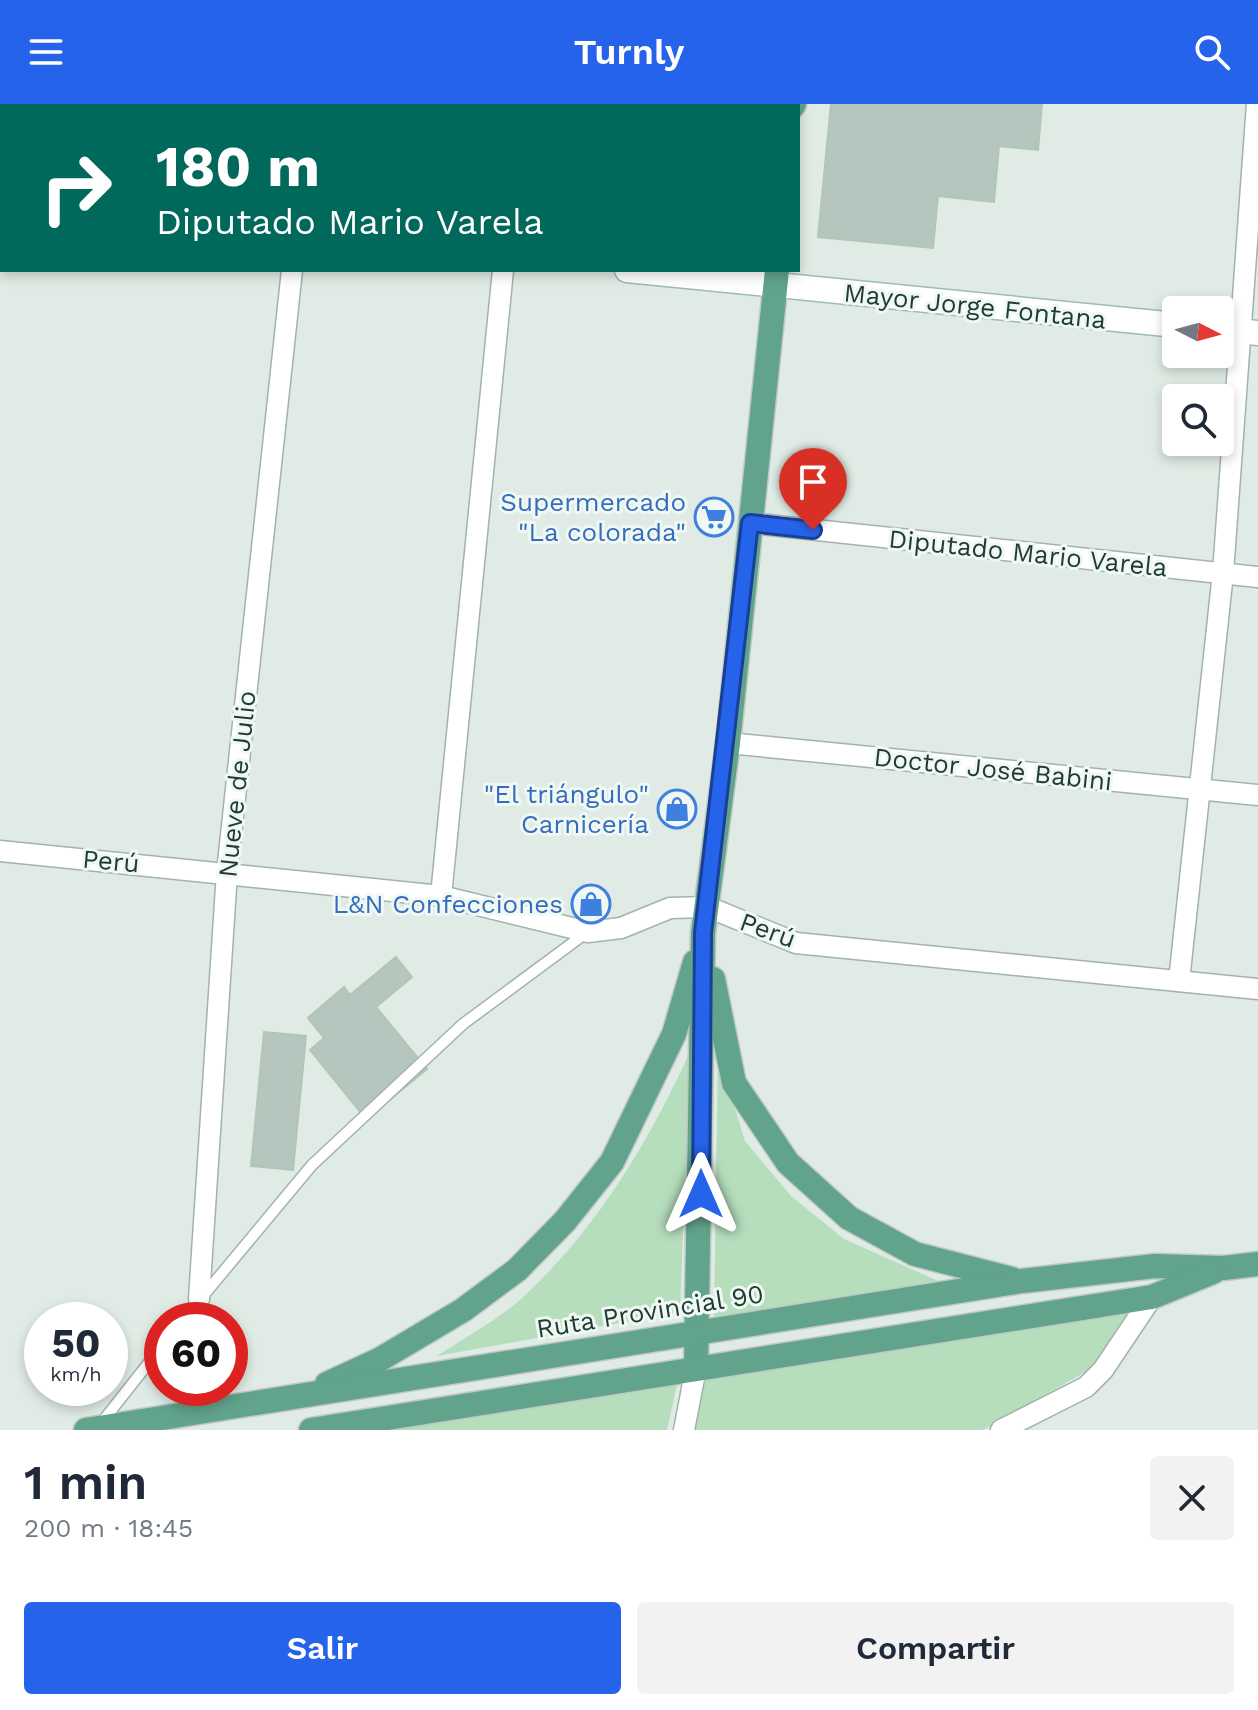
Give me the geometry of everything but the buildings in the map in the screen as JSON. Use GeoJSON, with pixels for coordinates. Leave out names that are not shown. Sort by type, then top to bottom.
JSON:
{"type":"FeatureCollection","features":[{"type":"Feature","properties":{"kind":"main road","name":"Mayor Jorge Fontana"},"geometry":{"type":"LineString","coordinates":[[664,272],[776,278],[1162,323]]}},
{"type":"Feature","properties":{"kind":"main road"},"geometry":{"type":"LineString","coordinates":[[299,1397],[379,1360],[463,1310],[517,1270],[565,1221],[612,1162],[674,1034],[708,907],[776,278]]}},
{"type":"Feature","properties":{"kind":"main road"},"geometry":{"type":"LineString","coordinates":[[703,933],[734,1083],[788,1163],[849,1218],[915,1254],[1022,1281]]}},
{"type":"Feature","properties":{"kind":"main road"},"geometry":{"type":"LineString","coordinates":[[696,1368],[703,933]]}},
{"type":"Feature","properties":{"kind":"main road","name":"Ruta Provincial 90"},"geometry":{"type":"LineString","coordinates":[[92,1428],[1022,1281],[1155,1266],[1224,1268],[1258,1264]]}},
{"type":"Feature","properties":{"kind":"main road","name":"Ruta Provincial 90"},"geometry":{"type":"LineString","coordinates":[[311,1430],[1152,1297],[1224,1268]]}},
{"type":"Feature","properties":{"kind":"street"},"geometry":{"type":"LineString","coordinates":[[1179,981],[1223,573],[1257,104]]}},
{"type":"Feature","properties":{"kind":"street","name":"Nueve de Julio"},"geometry":{"type":"LineString","coordinates":[[199,1299],[227,872],[292,272]]}},
{"type":"Feature","properties":{"kind":"street"},"geometry":{"type":"LineString","coordinates":[[441,896],[503,272]]}},
{"type":"Feature","properties":{"kind":"street","name":"Diputado Mario Varela"},"geometry":{"type":"LineString","coordinates":[[750,523],[1258,577]]}},
{"type":"Feature","properties":{"kind":"street","name":"Doctor José Babini"},"geometry":{"type":"LineString","coordinates":[[728,743],[1258,795]]}},
{"type":"Feature","properties":{"kind":"street","name":"Perú"},"geometry":{"type":"LineString","coordinates":[[0,851],[441,896],[588,932],[621,928],[670,908],[708,907],[796,943],[1258,989]]}},
{"type":"Feature","properties":{"kind":"street"},"geometry":{"type":"LineString","coordinates":[[1001,1430],[1086,1387],[1103,1370],[1152,1297]]}},
{"type":"Feature","properties":{"kind":"street"},"geometry":{"type":"LineString","coordinates":[[684,1430],[696,1368]]}},
{"type":"Feature","properties":{"kind":"lane"},"geometry":{"type":"LineString","coordinates":[[197,1302],[312,1165],[463,1024],[588,932]]}},
{"type":"Feature","properties":{"kind":"lane"},"geometry":{"type":"LineString","coordinates":[[92,1428],[144,1367]]}},
{"type":"Feature","properties":{"kind":"green space"},"geometry":{"type":"Polygon","coordinates":[[[690,1052],[680,1312],[437,1356],[513,1306],[574,1243],[638,1152],[690,1052]]]}},
{"type":"Feature","properties":{"kind":"green space"},"geometry":{"type":"Polygon","coordinates":[[[718,1054],[745,1141],[791,1196],[844,1239],[945,1284],[714,1320],[718,1054]]]}},
{"type":"Feature","properties":{"kind":"green space"},"geometry":{"type":"Polygon","coordinates":[[[1134,1309],[1096,1366],[983,1430],[691,1430],[702,1375],[1134,1309]]]}},
{"type":"Feature","properties":{"kind":"green space"},"geometry":{"type":"Polygon","coordinates":[[[677,1385],[667,1430],[389,1430],[677,1385]]]}},
{"type":"Feature","properties":{"kind":"place","name":"Supermercado \"La colorada\""},"geometry":{"type":"Point","coordinates":[714,517]}},
{"type":"Feature","properties":{"kind":"place","name":"\"El triángulo\" Carnicería"},"geometry":{"type":"Point","coordinates":[677,809]}},
{"type":"Feature","properties":{"kind":"place","name":"L&N Confecciones"},"geometry":{"type":"Point","coordinates":[591,904]}},
{"type":"Feature","properties":{"kind":"route"},"geometry":{"type":"LineString","coordinates":[[701,1194],[703,933],[728,743],[750,523],[813,530]]}}]}
